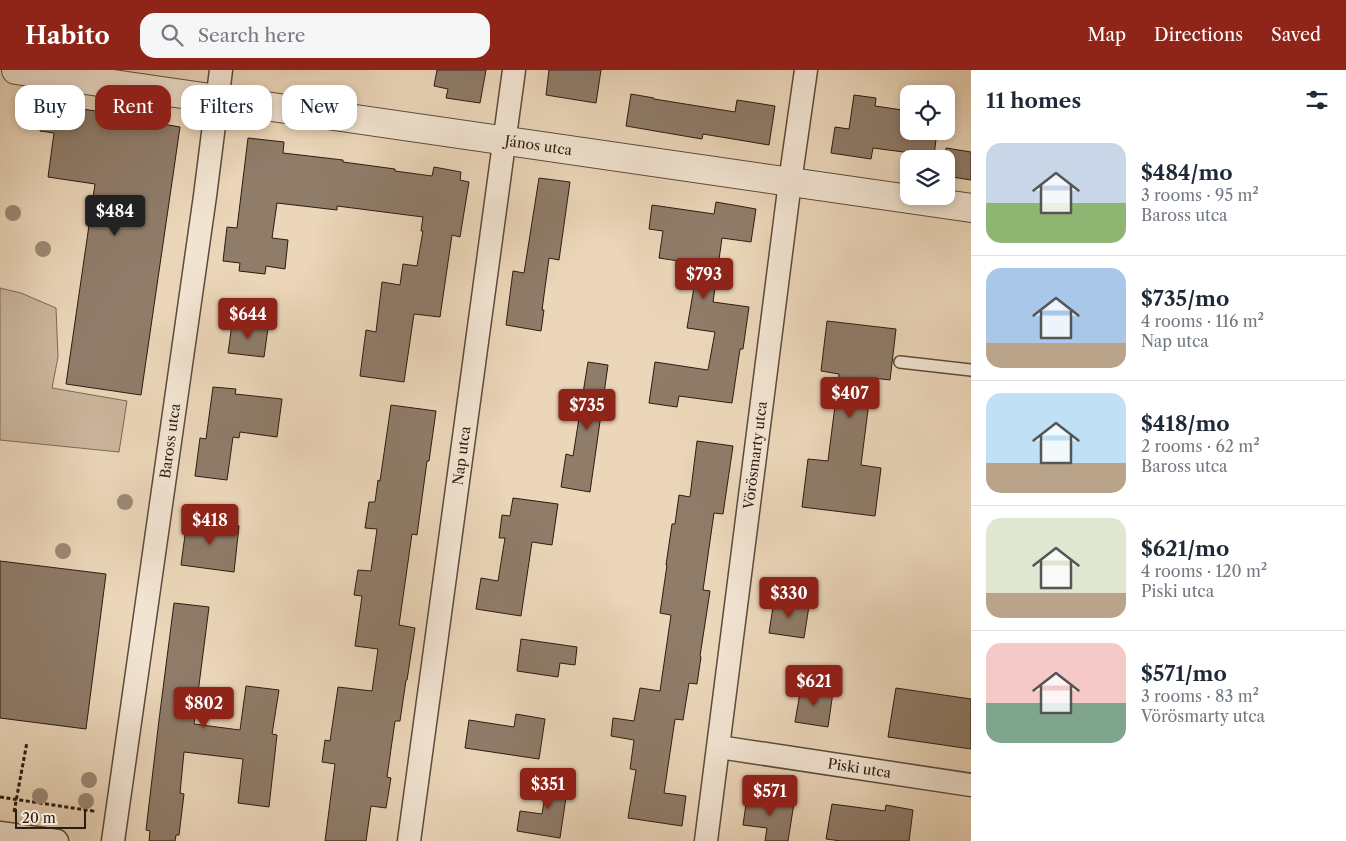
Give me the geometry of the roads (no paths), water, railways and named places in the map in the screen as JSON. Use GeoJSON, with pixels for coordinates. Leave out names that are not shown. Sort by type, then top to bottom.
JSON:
{"type":"FeatureCollection","features":[{"type":"Feature","properties":{"kind":"street","name":"János utca"},"geometry":{"type":"LineString","coordinates":[[16,70],[181,94]]}},
{"type":"Feature","properties":{"kind":"street","name":"Baross utca"},"geometry":{"type":"LineString","coordinates":[[219,85],[221,70]]}},
{"type":"Feature","properties":{"kind":"street","name":"Nap utca"},"geometry":{"type":"LineString","coordinates":[[409,841],[514,70]]}},
{"type":"Feature","properties":{"kind":"street","name":"Vörösmarty utca"},"geometry":{"type":"LineString","coordinates":[[706,841],[806,70]]}},
{"type":"Feature","properties":{"kind":"street","name":"János utca"},"geometry":{"type":"LineString","coordinates":[[272,107],[971,208]]}},
{"type":"Feature","properties":{"kind":"street","name":"Baross utca"},"geometry":{"type":"LineString","coordinates":[[113,841],[206,196],[213,130]]}},
{"type":"Feature","properties":{"kind":"street","name":"Piski utca"},"geometry":{"type":"LineString","coordinates":[[719,747],[971,785]]}},
{"type":"Feature","properties":{"kind":"street"},"geometry":{"type":"LineString","coordinates":[[5,834],[57,841]]}},
{"type":"Feature","properties":{"kind":"lane"},"geometry":{"type":"LineString","coordinates":[[900,362],[971,370]]}}]}
